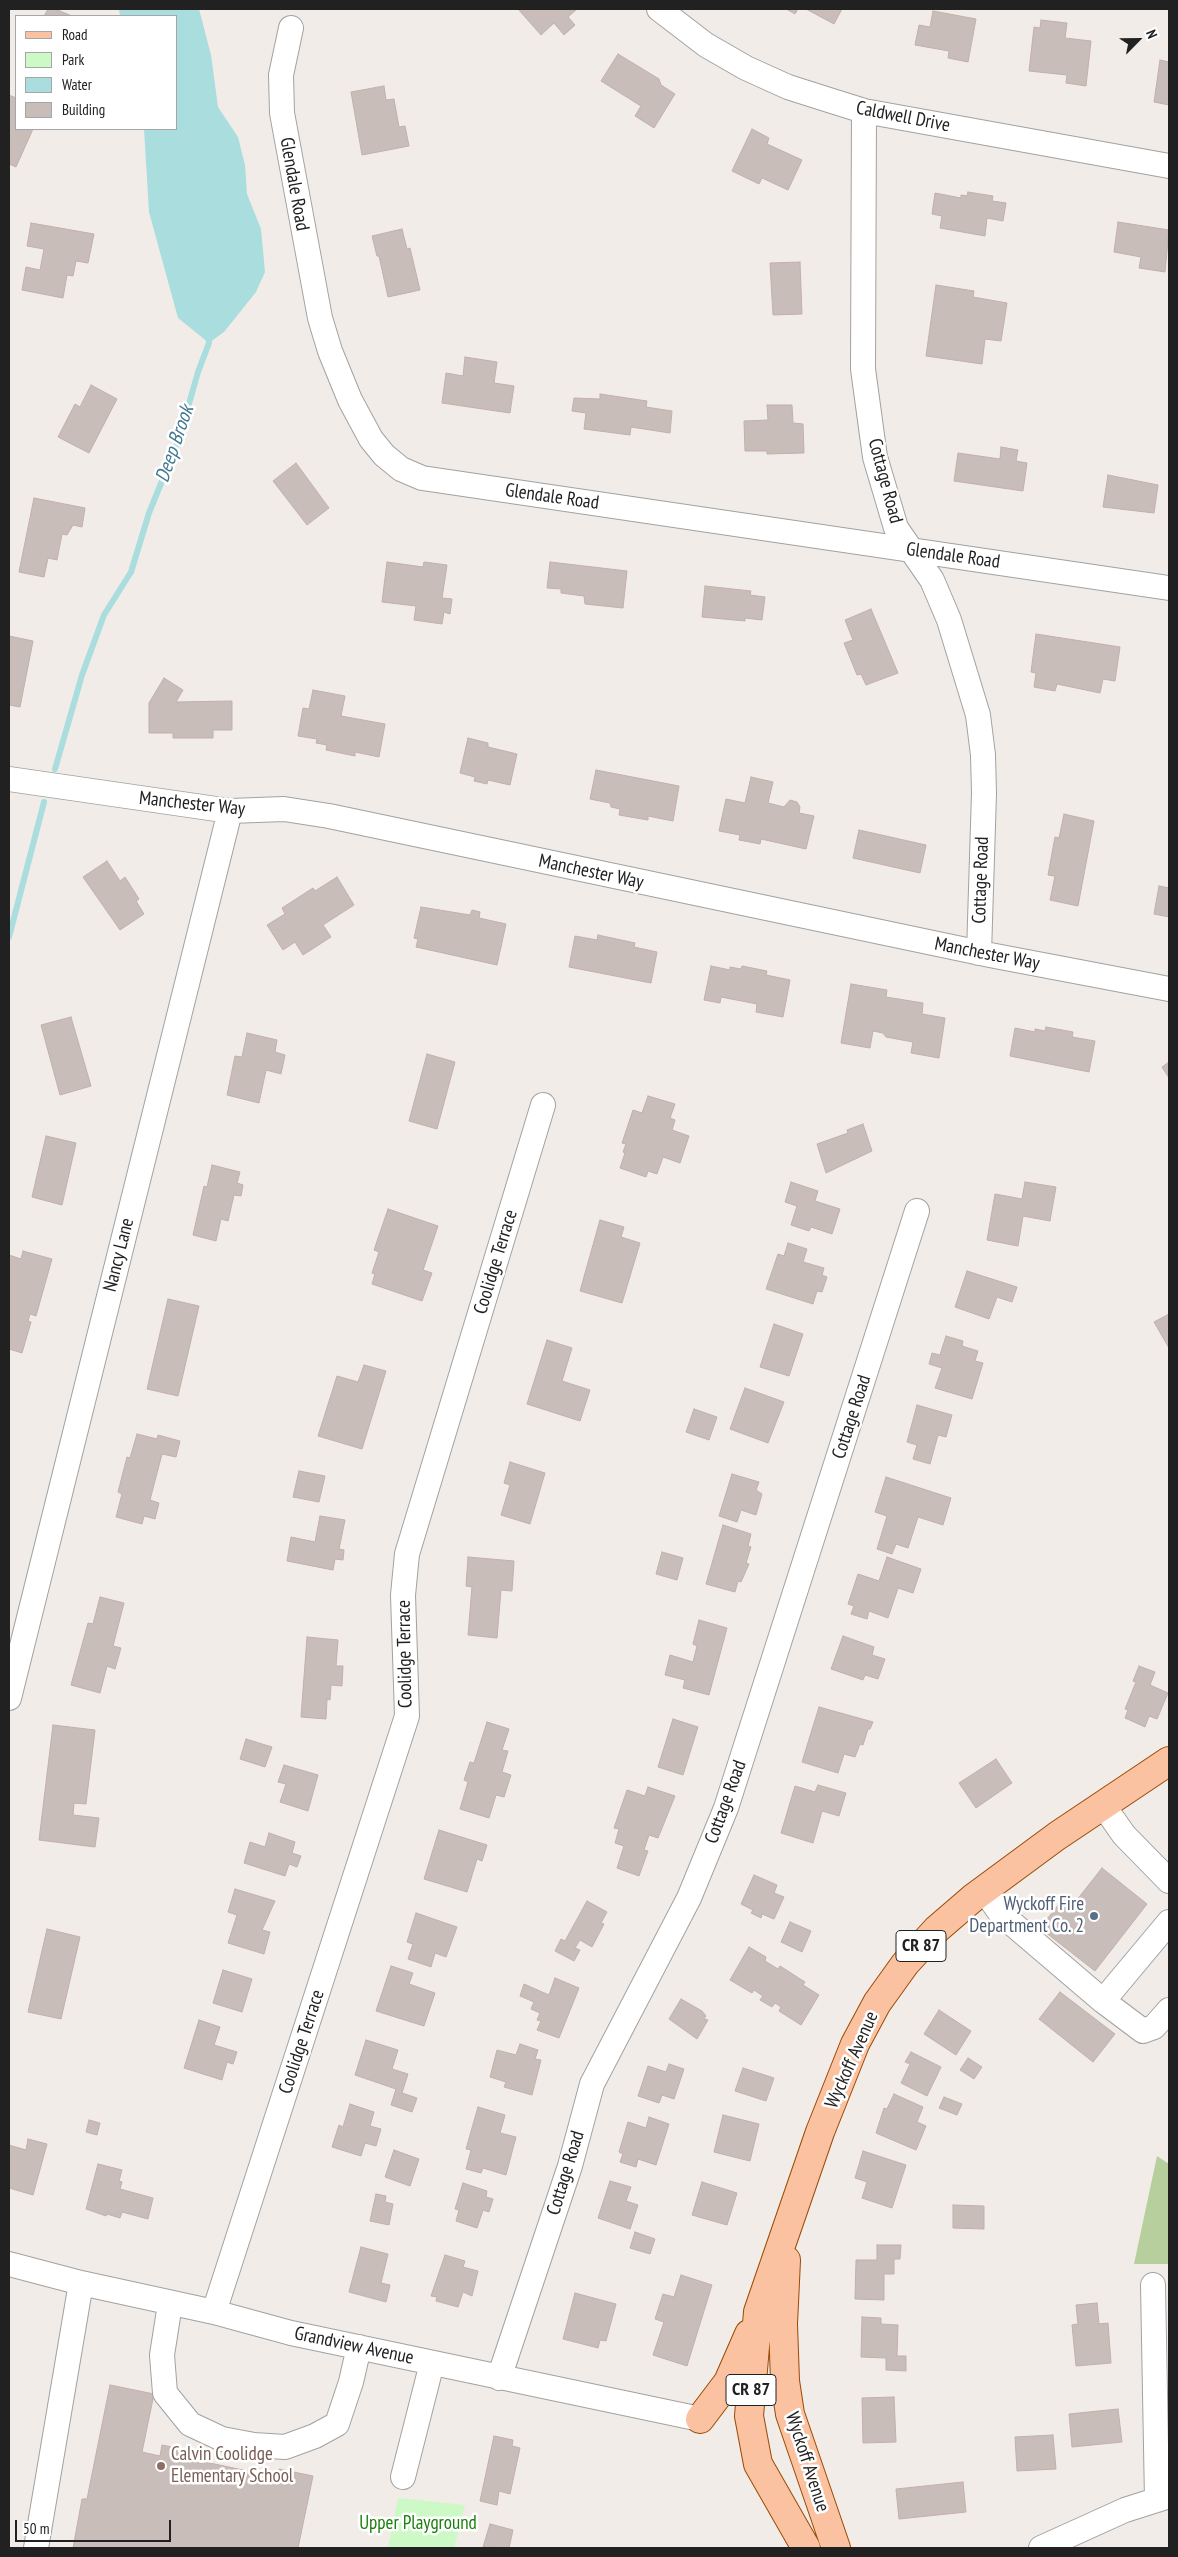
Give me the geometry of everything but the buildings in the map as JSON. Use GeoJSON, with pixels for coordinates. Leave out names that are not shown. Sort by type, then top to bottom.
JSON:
{"type":"FeatureCollection","features":[{"type":"Feature","properties":{"kind":"main road","name":"Wyckoff Avenue"},"geometry":{"type":"LineString","coordinates":[[806,2548],[758,2464],[749,2416],[758,2312],[820,2132],[855,2044],[878,2003],[905,1964],[937,1929],[984,1890],[1169,1761]]}},
{"type":"Feature","properties":{"kind":"main road","name":"Wyckoff Avenue"},"geometry":{"type":"LineString","coordinates":[[789,2224],[783,2324],[785,2381],[790,2414],[836,2548]]}},
{"type":"Feature","properties":{"kind":"main road"},"geometry":{"type":"LineString","coordinates":[[700,2419],[728,2382],[758,2312]]}},
{"type":"Feature","properties":{"kind":"main road"},"geometry":{"type":"LineString","coordinates":[[700,2419],[790,2414]]}},
{"type":"Feature","properties":{"kind":"street","name":"Caldwell Drive"},"geometry":{"type":"LineString","coordinates":[[659,9],[706,44],[746,68],[788,87],[864,111],[1169,166]]}},
{"type":"Feature","properties":{"kind":"street","name":"Glendale Road"},"geometry":{"type":"LineString","coordinates":[[291,28],[281,75],[282,113],[312,285],[330,351],[350,400],[371,439],[384,456],[401,469],[422,478],[1169,588]]}},
{"type":"Feature","properties":{"kind":"street","name":"Cottage Road"},"geometry":{"type":"LineString","coordinates":[[864,111],[863,369],[875,457],[896,528],[932,580],[949,620],[978,715],[983,755],[984,793],[979,953]]}},
{"type":"Feature","properties":{"kind":"street","name":"Manchester Way"},"geometry":{"type":"LineString","coordinates":[[9,780],[230,811],[284,809],[329,816],[979,953],[1169,989]]}},
{"type":"Feature","properties":{"kind":"street","name":"Nancy Lane"},"geometry":{"type":"LineString","coordinates":[[9,1698],[230,811]]}},
{"type":"Feature","properties":{"kind":"street","name":"Coolidge Terrace"},"geometry":{"type":"LineString","coordinates":[[214,2312],[407,1716],[403,1595],[407,1554],[543,1105]]}},
{"type":"Feature","properties":{"kind":"street","name":"Cottage Road"},"geometry":{"type":"LineString","coordinates":[[498,2378],[570,2166],[592,2084],[689,1898],[726,1808],[917,1211]]}},
{"type":"Feature","properties":{"kind":"street"},"geometry":{"type":"LineString","coordinates":[[1104,1805],[1124,1834],[1169,1881]]}},
{"type":"Feature","properties":{"kind":"street"},"geometry":{"type":"LineString","coordinates":[[984,1890],[1001,1914],[1103,2001],[1143,2031],[1154,2028],[1169,2010]]}},
{"type":"Feature","properties":{"kind":"street"},"geometry":{"type":"LineString","coordinates":[[1103,2001],[1169,1922]]}},
{"type":"Feature","properties":{"kind":"street","name":"Grandview Avenue"},"geometry":{"type":"LineString","coordinates":[[9,2264],[81,2283],[170,2304],[214,2312],[359,2347],[498,2378],[700,2419]]}},
{"type":"Feature","properties":{"kind":"street"},"geometry":{"type":"LineString","coordinates":[[36,2548],[81,2283]]}},
{"type":"Feature","properties":{"kind":"street"},"geometry":{"type":"LineString","coordinates":[[1040,2548],[1125,2510],[1163,2498],[1153,2285]]}},
{"type":"Feature","properties":{"kind":"street"},"geometry":{"type":"LineString","coordinates":[[170,2304],[162,2355],[165,2393],[190,2424],[222,2439],[254,2446],[284,2447],[315,2436],[337,2424],[351,2382],[359,2347]]}},
{"type":"Feature","properties":{"kind":"street"},"geometry":{"type":"LineString","coordinates":[[403,2477],[432,2363]]}},
{"type":"Feature","properties":{"kind":"green space"},"geometry":{"type":"Polygon","coordinates":[[[1157,2156],[1169,2164],[1169,2264],[1134,2264],[1157,2156]]]}},
{"type":"Feature","properties":{"kind":"green space","name":"Upper Playground"},"geometry":{"type":"Polygon","coordinates":[[[398,2498],[465,2505],[454,2548],[388,2548],[398,2498]]]}},
{"type":"Feature","properties":{"kind":"water"},"geometry":{"type":"Polygon","coordinates":[[[119,9],[199,9],[211,55],[218,107],[238,137],[245,165],[247,194],[261,229],[265,272],[256,292],[224,332],[209,343],[178,318],[149,212],[144,130],[178,130],[178,15],[120,15],[119,9]]]}},
{"type":"Feature","properties":{"kind":"waterway","name":"Deep Brook"},"geometry":{"type":"LineString","coordinates":[[55,769],[82,675],[104,615],[131,572],[149,513],[179,439],[198,372],[209,343],[208,336]]}},
{"type":"Feature","properties":{"kind":"waterway","name":"Deep Brook"},"geometry":{"type":"LineString","coordinates":[[9,937],[44,802]]}},
{"type":"Feature","properties":{"kind":"place","name":"Wyckoff Fire Department Co. 2"},"geometry":{"type":"Point","coordinates":[1094,1916]}},
{"type":"Feature","properties":{"kind":"place","name":"Calvin Coolidge Elementary School"},"geometry":{"type":"Point","coordinates":[161,2466]}}]}
